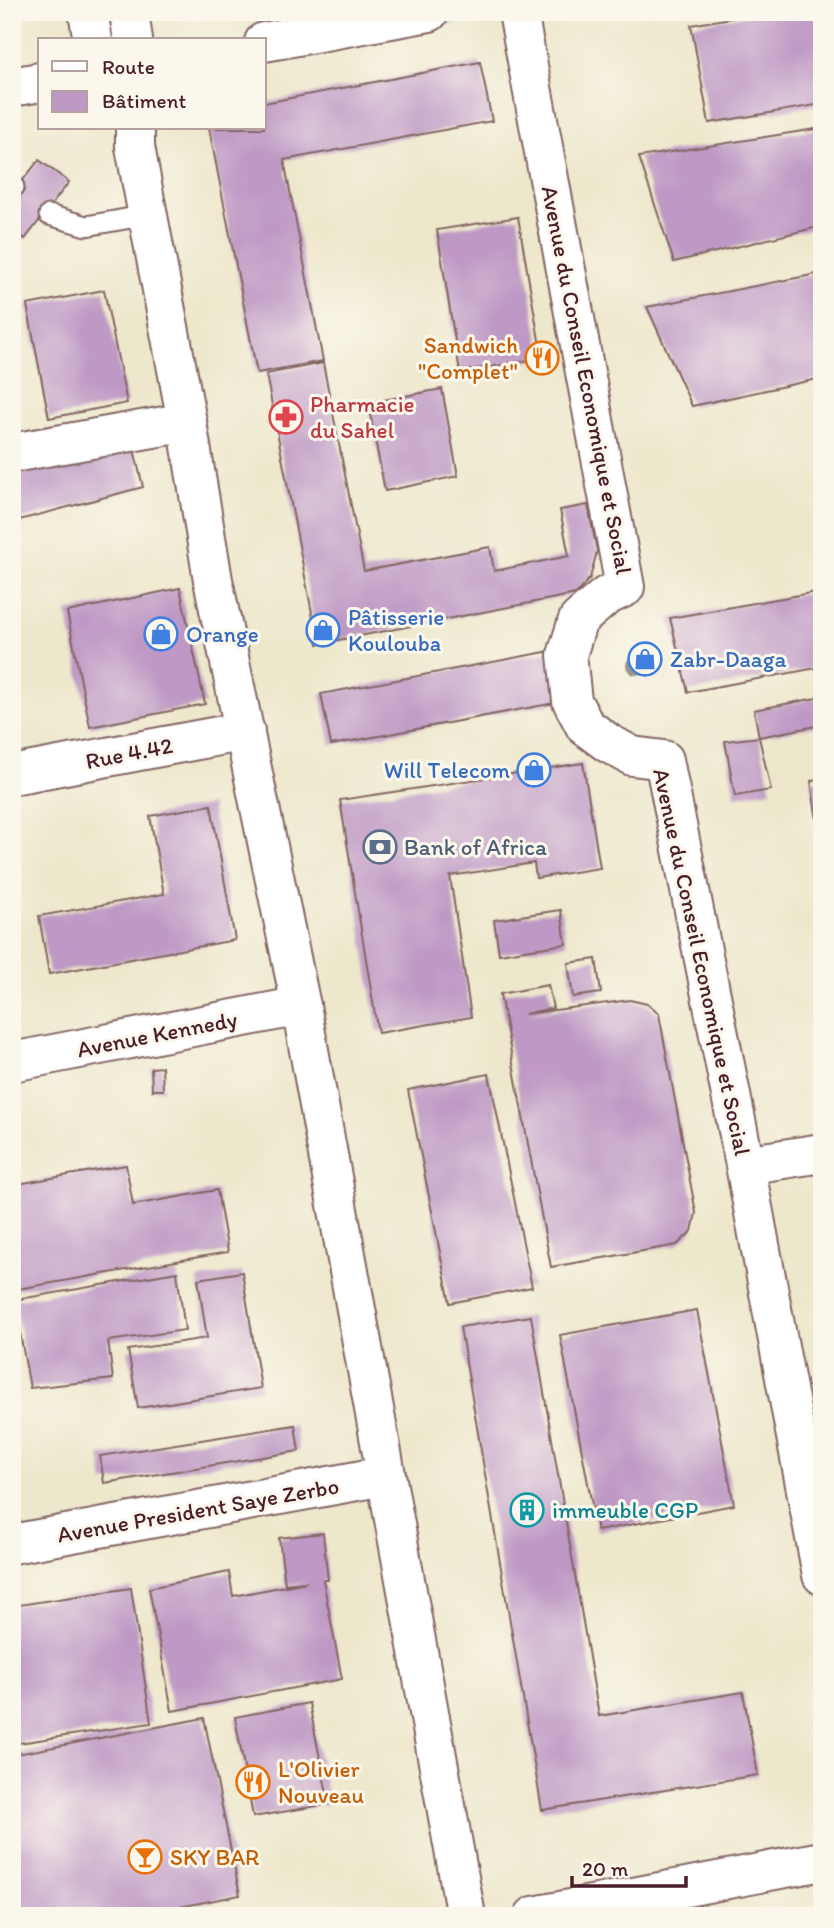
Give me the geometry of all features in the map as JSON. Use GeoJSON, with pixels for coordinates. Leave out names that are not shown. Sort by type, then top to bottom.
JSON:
{"type":"FeatureCollection","features":[{"type":"Feature","properties":{"kind":"street"},"geometry":{"type":"LineString","coordinates":[[88,12],[93,38]]}},
{"type":"Feature","properties":{"kind":"street"},"geometry":{"type":"LineString","coordinates":[[128,12],[133,38]]}},
{"type":"Feature","properties":{"kind":"street"},"geometry":{"type":"LineString","coordinates":[[266,42],[429,12]]}},
{"type":"Feature","properties":{"kind":"street","name":"Avenue du Conseil Economique et Social"},"geometry":{"type":"LineString","coordinates":[[518,12],[625,587],[606,596],[578,620],[567,655],[572,701],[585,726],[608,743],[632,756],[664,760],[745,1166],[822,1575]]}},
{"type":"Feature","properties":{"kind":"street"},"geometry":{"type":"LineString","coordinates":[[12,87],[38,82]]}},
{"type":"Feature","properties":{"kind":"street"},"geometry":{"type":"LineString","coordinates":[[132,134],[187,422],[213,580],[301,1006],[384,1476],[466,1916]]}},
{"type":"Feature","properties":{"kind":"street"},"geometry":{"type":"LineString","coordinates":[[12,453],[187,422]]}},
{"type":"Feature","properties":{"kind":"street","name":"Rue 4.42"},"geometry":{"type":"LineString","coordinates":[[12,775],[245,731]]}},
{"type":"Feature","properties":{"kind":"street","name":"Avenue Kennedy"},"geometry":{"type":"LineString","coordinates":[[12,1062],[301,1006]]}},
{"type":"Feature","properties":{"kind":"street"},"geometry":{"type":"LineString","coordinates":[[745,1166],[822,1153]]}},
{"type":"Feature","properties":{"kind":"street","name":"Avenue President Saye Zerbo"},"geometry":{"type":"LineString","coordinates":[[12,1544],[384,1476]]}},
{"type":"Feature","properties":{"kind":"street"},"geometry":{"type":"LineString","coordinates":[[534,1916],[822,1861]]}},
{"type":"Feature","properties":{"kind":"lane"},"geometry":{"type":"LineString","coordinates":[[49,215],[86,226],[148,215]]}},
{"type":"Feature","properties":{"kind":"building"},"geometry":{"type":"Polygon","coordinates":[[[764,12],[822,12],[822,104],[709,123],[691,25],[764,12]]]}},
{"type":"Feature","properties":{"kind":"building"},"geometry":{"type":"Polygon","coordinates":[[[480,62],[492,121],[284,160],[323,361],[257,373],[209,130],[266,130],[266,103],[480,62]]]}},
{"type":"Feature","properties":{"kind":"building"},"geometry":{"type":"Polygon","coordinates":[[[822,128],[822,226],[674,262],[639,157],[822,128]]]}},
{"type":"Feature","properties":{"kind":"building"},"geometry":{"type":"Polygon","coordinates":[[[39,160],[69,182],[25,239],[12,229],[12,194],[39,160]]]}},
{"type":"Feature","properties":{"kind":"building"},"geometry":{"type":"Polygon","coordinates":[[[518,217],[542,358],[460,372],[437,230],[518,217]]]}},
{"type":"Feature","properties":{"kind":"building"},"geometry":{"type":"Polygon","coordinates":[[[822,273],[822,378],[692,406],[647,307],[822,273]]]}},
{"type":"Feature","properties":{"kind":"building"},"geometry":{"type":"Polygon","coordinates":[[[104,290],[127,403],[49,418],[27,305],[104,290]]]}},
{"type":"Feature","properties":{"kind":"building"},"geometry":{"type":"Polygon","coordinates":[[[323,363],[364,571],[490,547],[494,571],[569,556],[560,510],[588,505],[597,551],[590,578],[576,594],[318,644],[266,374],[323,363]]]}},
{"type":"Feature","properties":{"kind":"building"},"geometry":{"type":"Polygon","coordinates":[[[442,389],[458,476],[385,491],[368,403],[442,389]]]}},
{"type":"Feature","properties":{"kind":"building"},"geometry":{"type":"Polygon","coordinates":[[[131,437],[143,487],[12,522],[12,458],[131,437]]]}},
{"type":"Feature","properties":{"kind":"building"},"geometry":{"type":"Polygon","coordinates":[[[180,588],[205,704],[90,727],[67,612],[180,588]]]}},
{"type":"Feature","properties":{"kind":"building"},"geometry":{"type":"Polygon","coordinates":[[[822,591],[822,667],[688,692],[670,618],[822,591]]]}},
{"type":"Feature","properties":{"kind":"building"},"geometry":{"type":"Polygon","coordinates":[[[551,651],[560,702],[331,745],[321,694],[551,651]]]}},
{"type":"Feature","properties":{"kind":"building"},"geometry":{"type":"Polygon","coordinates":[[[822,697],[822,725],[759,737],[754,710],[822,697]]]}},
{"type":"Feature","properties":{"kind":"building"},"geometry":{"type":"Polygon","coordinates":[[[759,737],[771,790],[735,796],[725,741],[759,737]]]}},
{"type":"Feature","properties":{"kind":"building"},"geometry":{"type":"Polygon","coordinates":[[[583,763],[600,868],[536,878],[534,863],[450,876],[471,1017],[378,1033],[340,800],[583,763]]]}},
{"type":"Feature","properties":{"kind":"building"},"geometry":{"type":"Polygon","coordinates":[[[822,780],[822,841],[820,841],[811,781],[822,780]]]}},
{"type":"Feature","properties":{"kind":"building"},"geometry":{"type":"Polygon","coordinates":[[[211,805],[235,940],[49,974],[39,916],[164,894],[150,816],[211,805]]]}},
{"type":"Feature","properties":{"kind":"building"},"geometry":{"type":"Polygon","coordinates":[[[561,910],[566,944],[499,954],[494,920],[561,910]]]}},
{"type":"Feature","properties":{"kind":"building"},"geometry":{"type":"Polygon","coordinates":[[[596,959],[601,993],[573,997],[568,963],[596,959]]]}},
{"type":"Feature","properties":{"kind":"building"},"geometry":{"type":"Polygon","coordinates":[[[548,985],[553,1008],[525,1014],[630,1000],[647,1004],[659,1014],[696,1213],[692,1231],[677,1245],[551,1267],[500,994],[548,985]]]}},
{"type":"Feature","properties":{"kind":"building"},"geometry":{"type":"Polygon","coordinates":[[[162,1067],[163,1090],[152,1090],[151,1068],[162,1067]]]}},
{"type":"Feature","properties":{"kind":"building"},"geometry":{"type":"Polygon","coordinates":[[[489,1074],[532,1287],[450,1303],[408,1090],[489,1074]]]}},
{"type":"Feature","properties":{"kind":"building"},"geometry":{"type":"Polygon","coordinates":[[[126,1165],[133,1205],[217,1190],[228,1252],[12,1290],[12,1185],[126,1165]]]}},
{"type":"Feature","properties":{"kind":"building"},"geometry":{"type":"Polygon","coordinates":[[[822,1224],[822,1259],[820,1259],[815,1233],[822,1224]]]}},
{"type":"Feature","properties":{"kind":"building"},"geometry":{"type":"Polygon","coordinates":[[[177,1272],[185,1330],[108,1341],[113,1379],[30,1388],[14,1300],[177,1272]]]}},
{"type":"Feature","properties":{"kind":"building"},"geometry":{"type":"Polygon","coordinates":[[[242,1272],[261,1388],[138,1408],[128,1350],[207,1338],[198,1279],[242,1272]]]}},
{"type":"Feature","properties":{"kind":"building"},"geometry":{"type":"Polygon","coordinates":[[[697,1310],[734,1505],[597,1531],[560,1335],[697,1310]]]}},
{"type":"Feature","properties":{"kind":"building","name":"immeuble CGP"},"geometry":{"type":"Polygon","coordinates":[[[531,1316],[599,1716],[743,1692],[758,1775],[542,1810],[460,1327],[531,1316]]]}},
{"type":"Feature","properties":{"kind":"building"},"geometry":{"type":"Polygon","coordinates":[[[295,1425],[299,1451],[104,1483],[100,1456],[295,1425]]]}},
{"type":"Feature","properties":{"kind":"building"},"geometry":{"type":"Polygon","coordinates":[[[323,1533],[328,1580],[323,1580],[342,1679],[172,1711],[149,1588],[229,1572],[233,1596],[307,1582],[285,1584],[279,1538],[323,1533]]]}},
{"type":"Feature","properties":{"kind":"building"},"geometry":{"type":"Polygon","coordinates":[[[131,1588],[151,1723],[12,1744],[12,1606],[131,1588]]]}},
{"type":"Feature","properties":{"kind":"building"},"geometry":{"type":"Polygon","coordinates":[[[309,1703],[329,1804],[253,1817],[235,1717],[309,1703]]]}},
{"type":"Feature","properties":{"kind":"building"},"geometry":{"type":"Polygon","coordinates":[[[204,1718],[240,1895],[135,1916],[12,1916],[12,1828],[21,1826],[12,1783],[12,1755],[204,1718]]]}},
{"type":"Feature","properties":{"kind":"waterway"},"geometry":{"type":"LineString","coordinates":[[436,21],[482,12]]}},
{"type":"Feature","properties":{"kind":"place","name":"Sandwich \"Complet\""},"geometry":{"type":"Point","coordinates":[542,358]}},
{"type":"Feature","properties":{"kind":"place","name":"Pharmacie du Sahel"},"geometry":{"type":"Point","coordinates":[286,417]}},
{"type":"Feature","properties":{"kind":"place","name":"Pâtisserie Koulouba"},"geometry":{"type":"Point","coordinates":[323,630]}},
{"type":"Feature","properties":{"kind":"place","name":"Orange"},"geometry":{"type":"Point","coordinates":[161,634]}},
{"type":"Feature","properties":{"kind":"place","name":"Zabr-Daaga"},"geometry":{"type":"Point","coordinates":[645,659]}},
{"type":"Feature","properties":{"kind":"place","name":"Will Telecom"},"geometry":{"type":"Point","coordinates":[534,770]}},
{"type":"Feature","properties":{"kind":"place","name":"Bank of Africa"},"geometry":{"type":"Point","coordinates":[380,847]}},
{"type":"Feature","properties":{"kind":"place","name":"immeuble CGP"},"geometry":{"type":"Point","coordinates":[527,1510]}},
{"type":"Feature","properties":{"kind":"place","name":"L'Olivier Nouveau"},"geometry":{"type":"Point","coordinates":[253,1782]}},
{"type":"Feature","properties":{"kind":"place","name":"SKY BAR"},"geometry":{"type":"Point","coordinates":[145,1857]}}]}
